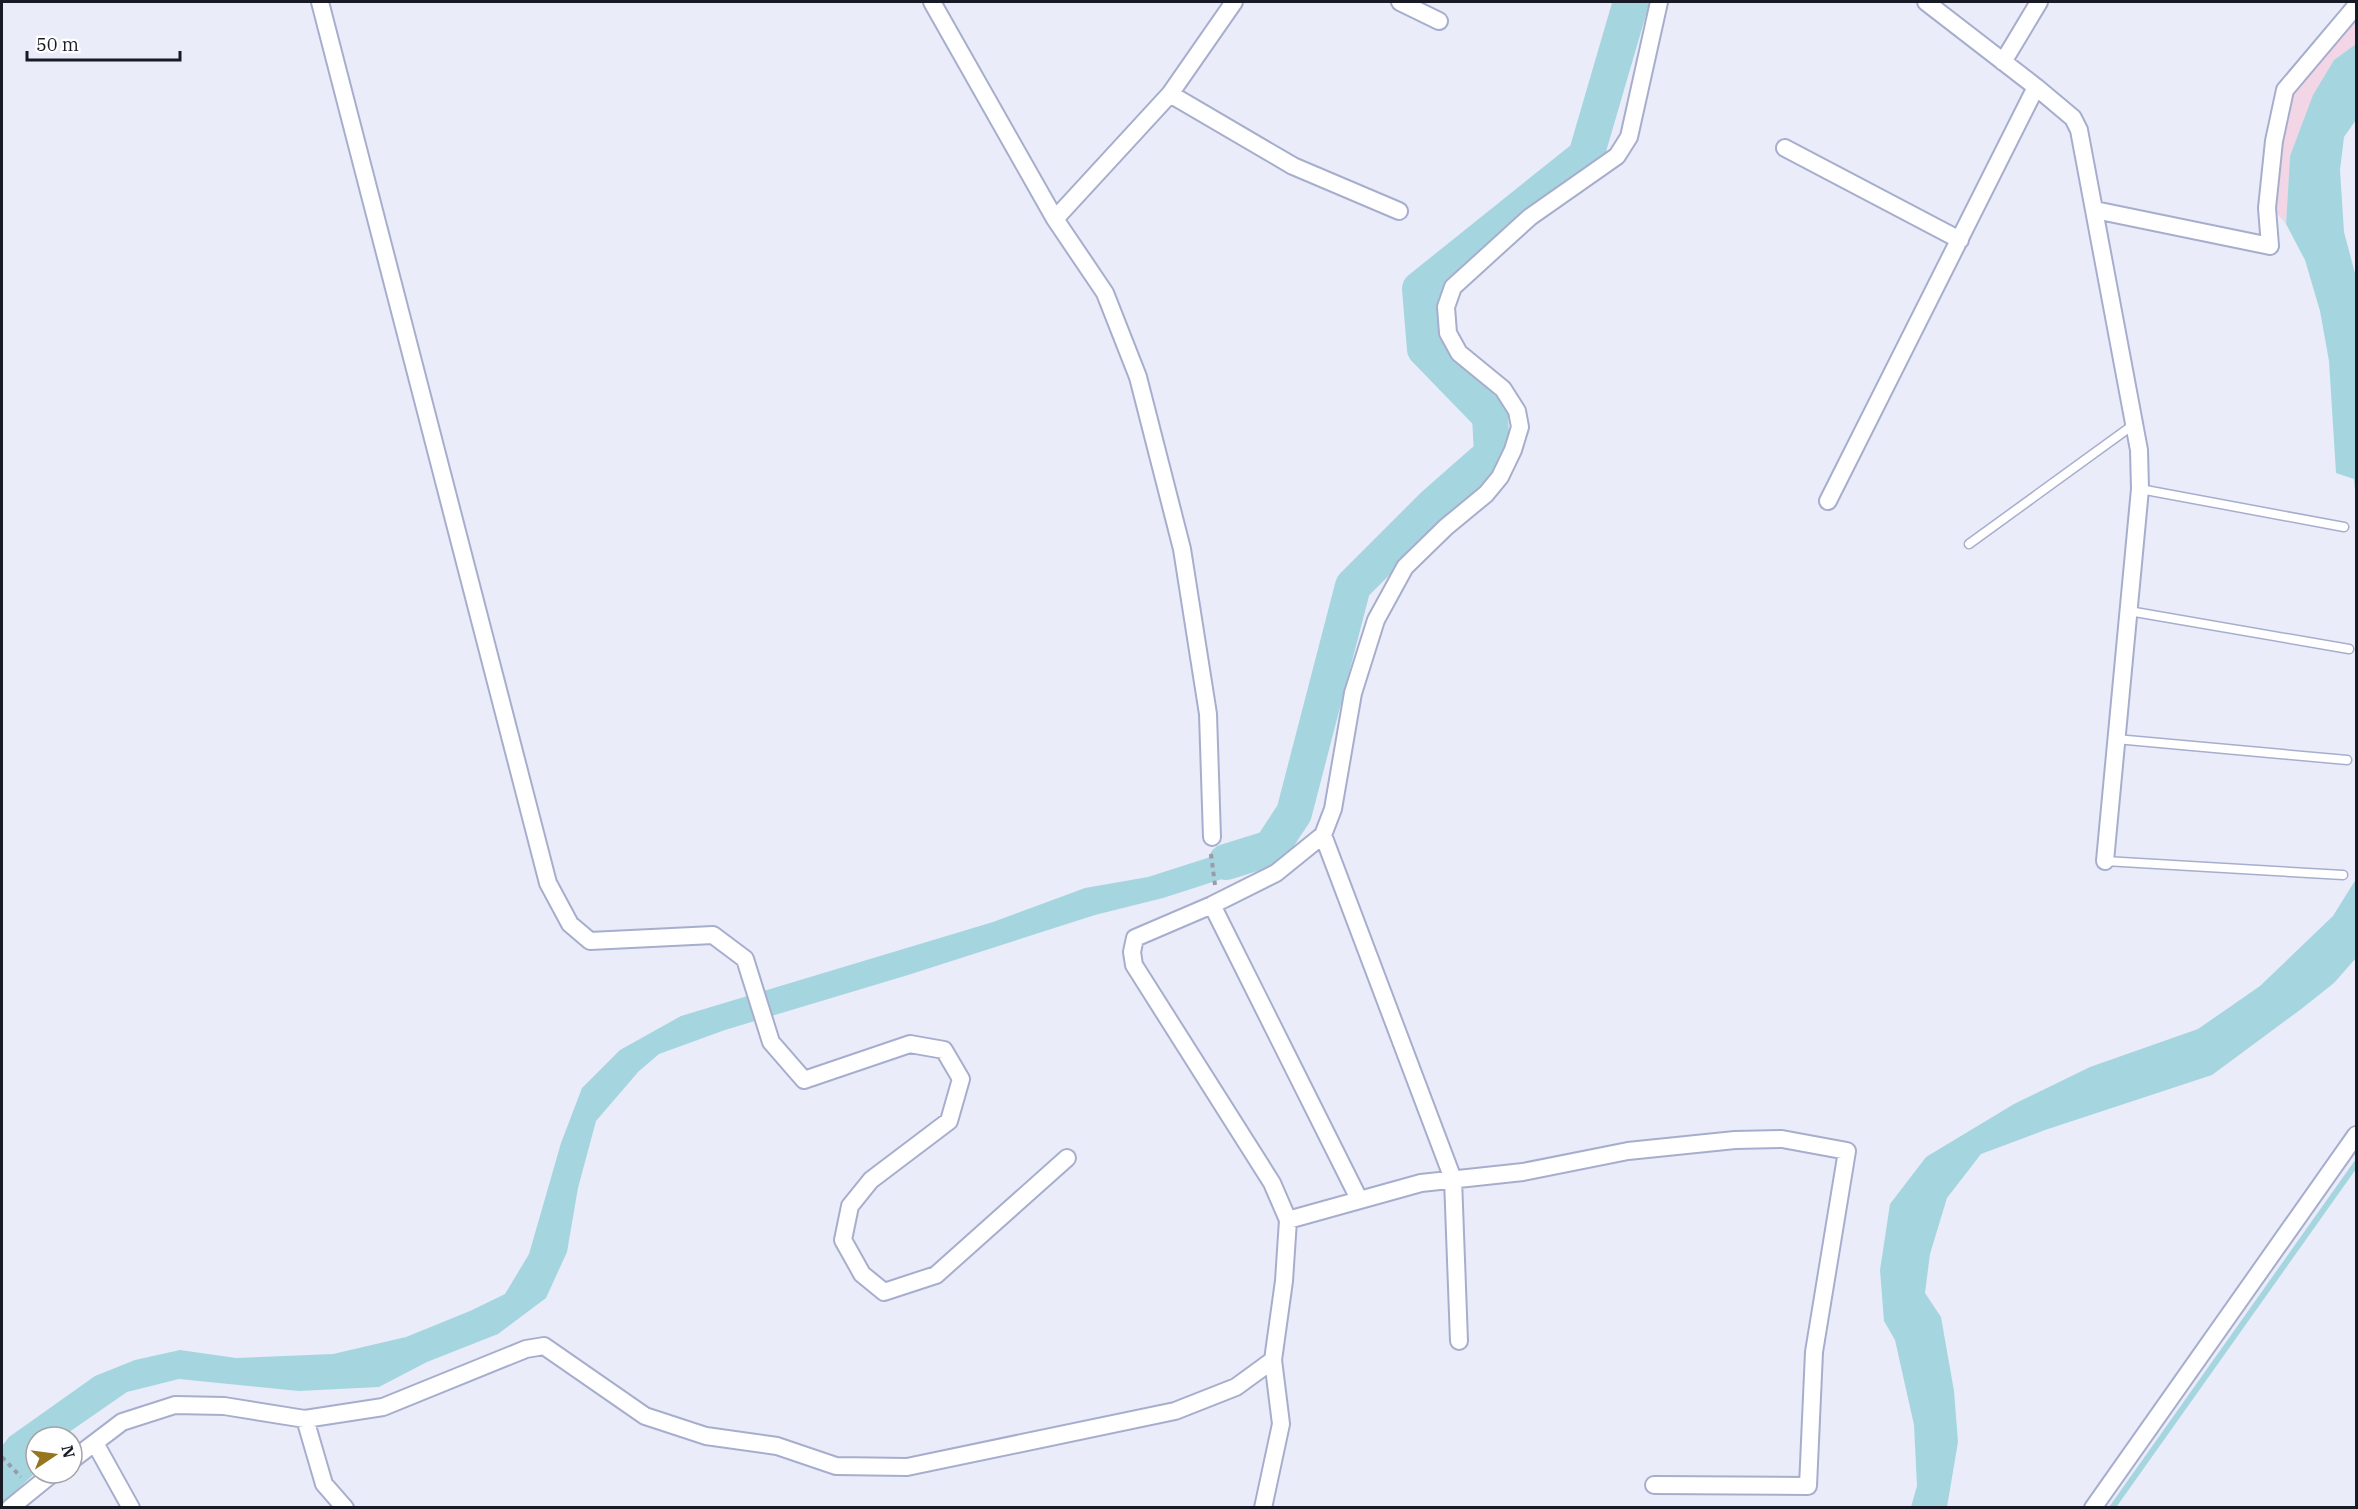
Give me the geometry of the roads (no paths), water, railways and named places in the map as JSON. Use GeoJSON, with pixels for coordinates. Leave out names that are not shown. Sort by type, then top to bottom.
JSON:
{"type":"FeatureCollection","features":[{"type":"Feature","properties":{"kind":"street"},"geometry":{"type":"LineString","coordinates":[[320,2],[548,883],[570,924],[590,941],[713,935],[745,959],[771,1042],[804,1080],[910,1044],[944,1050],[961,1078],[949,1121],[871,1180],[849,1206],[843,1240],[862,1274],[884,1292],[936,1275],[1067,1158]]}},
{"type":"Feature","properties":{"kind":"street"},"geometry":{"type":"LineString","coordinates":[[932,2],[1055,219],[1105,293],[1138,377],[1182,549],[1208,714],[1212,845]]}},
{"type":"Feature","properties":{"kind":"street"},"geometry":{"type":"LineString","coordinates":[[1055,219],[1170,94],[1234,2]]}},
{"type":"Feature","properties":{"kind":"street"},"geometry":{"type":"LineString","coordinates":[[1400,2],[1439,21]]}},
{"type":"Feature","properties":{"kind":"street"},"geometry":{"type":"LineString","coordinates":[[1263,1508],[1281,1424],[1273,1360],[1284,1281],[1288,1220],[1272,1183],[1134,965],[1132,952],[1135,938],[1212,905],[1276,873],[1323,835],[1333,808],[1353,693],[1376,620],[1405,567],[1446,527],[1486,494],[1500,477],[1513,450],[1520,427],[1517,411],[1503,389],[1459,353],[1448,333],[1446,307],[1453,287],[1530,217],[1617,156],[1629,137],[1659,2]]}},
{"type":"Feature","properties":{"kind":"street"},"geometry":{"type":"LineString","coordinates":[[1926,2],[2036,87],[2073,118],[2079,130],[2139,450],[2140,489],[2105,861]]}},
{"type":"Feature","properties":{"kind":"street"},"geometry":{"type":"LineString","coordinates":[[2003,62],[2039,2]]}},
{"type":"Feature","properties":{"kind":"street"},"geometry":{"type":"LineString","coordinates":[[2095,210],[2270,246],[2267,208],[2269,186],[2274,141],[2285,90],[2356,6]]}},
{"type":"Feature","properties":{"kind":"street"},"geometry":{"type":"LineString","coordinates":[[1828,501],[2036,87]]}},
{"type":"Feature","properties":{"kind":"street"},"geometry":{"type":"LineString","coordinates":[[1170,94],[1293,166],[1399,211]]}},
{"type":"Feature","properties":{"kind":"street"},"geometry":{"type":"LineString","coordinates":[[1785,148],[1960,240]]}},
{"type":"Feature","properties":{"kind":"street"},"geometry":{"type":"LineString","coordinates":[[1323,835],[1453,1179],[1460,1341]]}},
{"type":"Feature","properties":{"kind":"street"},"geometry":{"type":"LineString","coordinates":[[1212,905],[1359,1199]]}},
{"type":"Feature","properties":{"kind":"street"},"geometry":{"type":"LineString","coordinates":[[2092,1508],[2356,1135]]}},
{"type":"Feature","properties":{"kind":"street"},"geometry":{"type":"LineString","coordinates":[[1288,1220],[1421,1183],[1523,1172],[1628,1151],[1735,1140],[1782,1139],[1847,1151],[1814,1352],[1808,1486],[1654,1485]]}},
{"type":"Feature","properties":{"kind":"street"},"geometry":{"type":"LineString","coordinates":[[84,1451],[122,1422],[175,1406],[224,1406],[305,1419],[383,1407],[526,1349],[544,1346],[645,1416],[706,1436],[777,1446],[836,1466],[907,1467],[1175,1412],[1236,1387],[1273,1360]]}},
{"type":"Feature","properties":{"kind":"street"},"geometry":{"type":"LineString","coordinates":[[305,1419],[324,1484],[345,1508]]}},
{"type":"Feature","properties":{"kind":"street"},"geometry":{"type":"LineString","coordinates":[[95,1443],[131,1508]]}},
{"type":"Feature","properties":{"kind":"street"},"geometry":{"type":"LineString","coordinates":[[10,1508],[36,1485]]}},
{"type":"Feature","properties":{"kind":"lane"},"geometry":{"type":"LineString","coordinates":[[1969,544],[2133,425]]}},
{"type":"Feature","properties":{"kind":"lane"},"geometry":{"type":"LineString","coordinates":[[2140,489],[2344,527]]}},
{"type":"Feature","properties":{"kind":"lane"},"geometry":{"type":"LineString","coordinates":[[2129,611],[2349,649]]}},
{"type":"Feature","properties":{"kind":"lane"},"geometry":{"type":"LineString","coordinates":[[2115,739],[2347,760]]}},
{"type":"Feature","properties":{"kind":"lane"},"geometry":{"type":"LineString","coordinates":[[2105,861],[2343,875]]}},
{"type":"Feature","properties":{"kind":"water"},"geometry":{"type":"Polygon","coordinates":[[[2356,44],[2356,120],[2344,137],[2340,170],[2344,232],[2356,277],[2356,502],[2354,479],[2336,473],[2329,361],[2320,311],[2305,260],[2286,224],[2290,156],[2313,95],[2334,60],[2356,44]]]}},
{"type":"Feature","properties":{"kind":"water"},"geometry":{"type":"Polygon","coordinates":[[[1251,844],[1271,848],[1259,864],[1222,879],[1163,898],[1095,915],[725,1030],[659,1054],[639,1071],[596,1121],[578,1188],[567,1252],[546,1298],[498,1334],[427,1362],[379,1387],[299,1391],[179,1379],[127,1392],[79,1425],[26,1425],[95,1376],[135,1360],[180,1350],[236,1358],[333,1354],[406,1337],[505,1294],[529,1254],[561,1143],[582,1088],[620,1050],[681,1016],[993,922],[1085,888],[1148,877],[1251,844]]]}},
{"type":"Feature","properties":{"kind":"water"},"geometry":{"type":"Polygon","coordinates":[[[2356,879],[2356,958],[2334,983],[2300,1010],[2212,1075],[2045,1130],[1981,1154],[1947,1198],[1930,1254],[1925,1293],[1941,1317],[1954,1391],[1958,1442],[1947,1507],[1911,1507],[1917,1486],[1914,1425],[1895,1340],[1884,1321],[1880,1270],[1890,1204],[1926,1157],[2014,1104],[2090,1067],[2198,1029],[2260,986],[2333,916],[2356,879]]]}},
{"type":"Feature","properties":{"kind":"water"},"geometry":{"type":"Polygon","coordinates":[[[24,1426],[24,1483],[2,1504],[2,1446],[9,1437],[24,1426]]]}},
{"type":"Feature","properties":{"kind":"waterway"},"geometry":{"type":"LineString","coordinates":[[1226,862],[1271,848],[1294,813],[1353,586],[1434,505],[1492,454],[1490,416],[1425,349],[1420,289],[1586,156],[1631,2]]}},
{"type":"Feature","properties":{"kind":"waterway"},"geometry":{"type":"LineString","coordinates":[[2112,1508],[2356,1164]]}}]}
